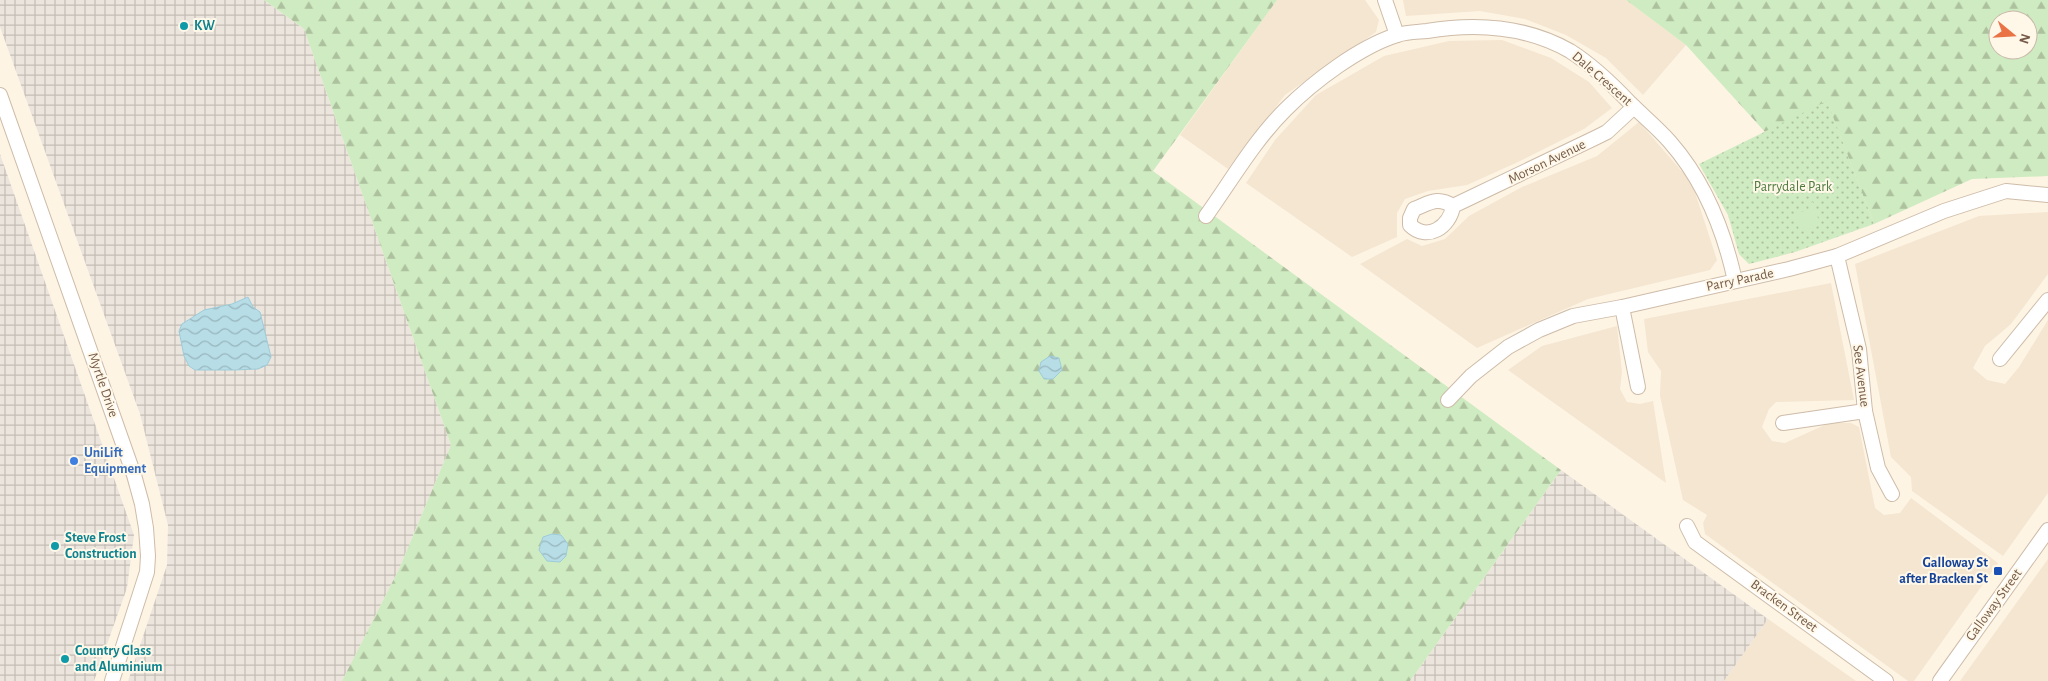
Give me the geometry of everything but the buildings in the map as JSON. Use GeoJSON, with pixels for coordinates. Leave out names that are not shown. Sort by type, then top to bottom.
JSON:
{"type":"FeatureCollection","features":[{"type":"Feature","properties":{"kind":"street"},"geometry":{"type":"LineString","coordinates":[[1385,0],[1397,35]]}},
{"type":"Feature","properties":{"kind":"street","name":"Dale Crescent"},"geometry":{"type":"LineString","coordinates":[[1206,216],[1267,130],[1284,111],[1324,76],[1347,61],[1397,35],[1450,27],[1472,26],[1522,31],[1548,40],[1570,51],[1589,65],[1670,143],[1695,175],[1716,214],[1735,281]]}},
{"type":"Feature","properties":{"kind":"street","name":"Myrtle Drive"},"geometry":{"type":"LineString","coordinates":[[0,95],[134,475],[142,504],[148,542],[148,572],[112,681]]}},
{"type":"Feature","properties":{"kind":"street","name":"Morson Avenue"},"geometry":{"type":"LineString","coordinates":[[1453,206],[1607,132],[1634,107]]}},
{"type":"Feature","properties":{"kind":"street","name":"Parry Parade"},"geometry":{"type":"LineString","coordinates":[[1448,400],[1471,376],[1501,353],[1539,330],[1573,316],[1622,307],[1789,269],[1837,256],[1944,211],[2006,191],[2048,195]]}},
{"type":"Feature","properties":{"kind":"street","name":"See Avenue"},"geometry":{"type":"LineString","coordinates":[[1837,256],[1859,349],[1865,411],[1878,468],[1892,494]]}},
{"type":"Feature","properties":{"kind":"street"},"geometry":{"type":"LineString","coordinates":[[2000,359],[2048,300]]}},
{"type":"Feature","properties":{"kind":"street"},"geometry":{"type":"LineString","coordinates":[[1622,307],[1638,387]]}},
{"type":"Feature","properties":{"kind":"street"},"geometry":{"type":"LineString","coordinates":[[1783,424],[1865,411]]}},
{"type":"Feature","properties":{"kind":"street","name":"Bracken Street"},"geometry":{"type":"LineString","coordinates":[[1687,526],[1695,542],[1886,681]]}},
{"type":"Feature","properties":{"kind":"street","name":"Galloway Street"},"geometry":{"type":"LineString","coordinates":[[1940,681],[2048,530]]}},
{"type":"Feature","properties":{"kind":"shaded area"},"geometry":{"type":"Polygon","coordinates":[[[0,0],[264,0],[304,29],[451,445],[399,569],[342,681],[128,681],[167,565],[168,525],[140,414],[0,27],[0,0]]]}},
{"type":"Feature","properties":{"kind":"shaded area"},"geometry":{"type":"Polygon","coordinates":[[[1277,0],[1365,0],[1379,20],[1376,32],[1285,95],[1228,169],[1180,135],[1277,0]]]}},
{"type":"Feature","properties":{"kind":"shaded area"},"geometry":{"type":"Polygon","coordinates":[[[1403,0],[1626,0],[1686,45],[1643,95],[1606,58],[1566,35],[1525,19],[1480,11],[1406,16],[1403,0]]]}},
{"type":"Feature","properties":{"kind":"shaded area"},"geometry":{"type":"Polygon","coordinates":[[[1502,40],[1551,58],[1589,82],[1612,108],[1584,129],[1467,185],[1428,191],[1405,199],[1397,213],[1397,237],[1352,257],[1246,183],[1275,140],[1316,95],[1384,56],[1449,41],[1502,40]]]}},
{"type":"Feature","properties":{"kind":"shaded area"},"geometry":{"type":"Polygon","coordinates":[[[1639,122],[1692,183],[1717,260],[1710,270],[1588,299],[1477,348],[1360,264],[1407,239],[1422,246],[1445,239],[1469,216],[1522,187],[1597,156],[1639,122]]]}},
{"type":"Feature","properties":{"kind":"shaded area"},"geometry":{"type":"Polygon","coordinates":[[[0,154],[134,535],[127,588],[94,681],[0,681],[0,154]]]}},
{"type":"Feature","properties":{"kind":"shaded area"},"geometry":{"type":"Polygon","coordinates":[[[2048,212],[2048,274],[2011,324],[1985,346],[1973,368],[1987,380],[2005,384],[2019,367],[2048,320],[2048,493],[2003,556],[1912,491],[1911,477],[1891,457],[1855,264],[1979,216],[2048,212]]]}},
{"type":"Feature","properties":{"kind":"shaded area"},"geometry":{"type":"Polygon","coordinates":[[[1831,283],[1854,400],[1776,402],[1769,409],[1762,427],[1772,441],[1785,443],[1829,423],[1851,423],[1859,427],[1875,508],[1884,515],[1900,513],[1911,498],[1998,563],[1914,681],[1908,681],[1705,534],[1703,523],[1707,515],[1683,500],[1660,396],[1661,371],[1648,352],[1644,319],[1831,283]]]}},
{"type":"Feature","properties":{"kind":"shaded area"},"geometry":{"type":"Polygon","coordinates":[[[1617,326],[1622,372],[1620,389],[1627,402],[1640,404],[1653,401],[1666,483],[1508,370],[1542,346],[1617,326]]]}},
{"type":"Feature","properties":{"kind":"shaded area"},"geometry":{"type":"Polygon","coordinates":[[[1561,470],[1768,619],[1724,681],[1410,681],[1561,470]]]}},
{"type":"Feature","properties":{"kind":"shaded area"},"geometry":{"type":"Polygon","coordinates":[[[2048,559],[2048,681],[1960,681],[2048,559]]]}},
{"type":"Feature","properties":{"kind":"shaded area"},"geometry":{"type":"Polygon","coordinates":[[[1768,619],[1856,681],[1724,681],[1768,619]]]}},
{"type":"Feature","properties":{"kind":"green space"},"geometry":{"type":"Polygon","coordinates":[[[264,0],[1277,0],[1153,171],[1561,470],[1410,681],[342,681],[399,569],[451,445],[304,29],[264,0]]]}},
{"type":"Feature","properties":{"kind":"green space"},"geometry":{"type":"Polygon","coordinates":[[[1626,0],[2048,0],[2048,176],[1972,179],[1874,224],[1827,102],[1765,132],[1686,45],[1626,0]]]}},
{"type":"Feature","properties":{"kind":"green space","name":"Parrydale Park"},"geometry":{"type":"Polygon","coordinates":[[[1827,101],[1874,224],[1795,252],[1749,264],[1739,254],[1728,215],[1699,164],[1827,101]]]}},
{"type":"Feature","properties":{"kind":"green space"},"geometry":{"type":"Polygon","coordinates":[[[1813,202],[1820,225],[1800,232],[1794,214],[1809,210],[1808,204],[1813,202]]]}},
{"type":"Feature","properties":{"kind":"water"},"geometry":{"type":"Polygon","coordinates":[[[248,297],[253,307],[260,312],[271,357],[267,365],[258,369],[234,370],[195,370],[189,366],[184,356],[179,331],[182,324],[204,310],[232,304],[248,297]]]}},
{"type":"Feature","properties":{"kind":"water"},"geometry":{"type":"Polygon","coordinates":[[[1050,356],[1059,358],[1062,370],[1053,379],[1044,379],[1039,371],[1041,362],[1050,356]]]}},
{"type":"Feature","properties":{"kind":"water"},"geometry":{"type":"Polygon","coordinates":[[[552,534],[561,535],[568,544],[566,556],[560,562],[547,561],[539,550],[543,537],[552,534]]]}},
{"type":"Feature","properties":{"kind":"place","name":"KW"},"geometry":{"type":"Point","coordinates":[184,26]}},
{"type":"Feature","properties":{"kind":"place","name":"UniLift Equipment"},"geometry":{"type":"Point","coordinates":[74,461]}},
{"type":"Feature","properties":{"kind":"place","name":"Steve Frost Construction"},"geometry":{"type":"Point","coordinates":[55,546]}},
{"type":"Feature","properties":{"kind":"place","name":"Galloway St after Bracken St"},"geometry":{"type":"Point","coordinates":[1998,571]}},
{"type":"Feature","properties":{"kind":"place","name":"Country Glass and Aluminium"},"geometry":{"type":"Point","coordinates":[65,659]}}]}
